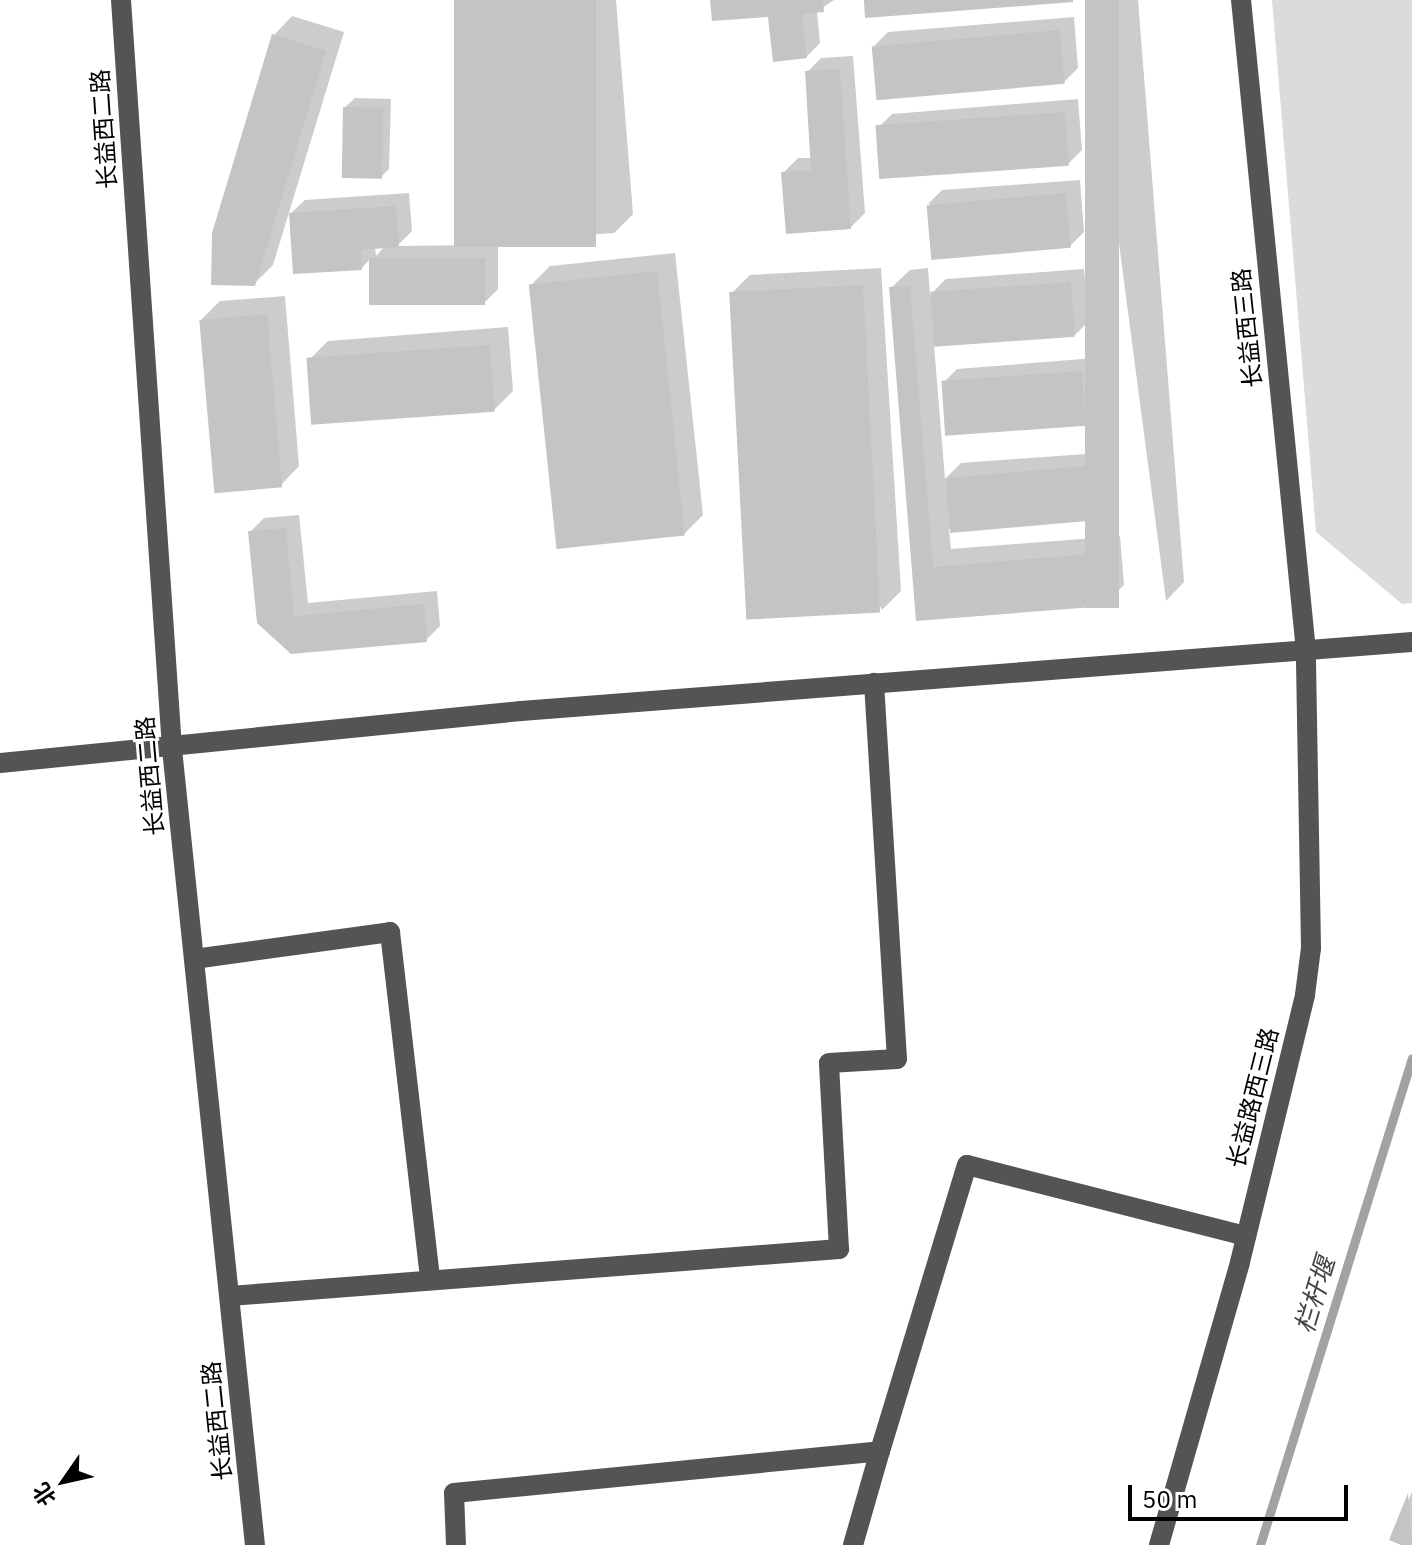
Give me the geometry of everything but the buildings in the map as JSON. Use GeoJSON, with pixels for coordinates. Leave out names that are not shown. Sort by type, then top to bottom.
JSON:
{"type":"FeatureCollection","features":[{"type":"Feature","properties":{"kind":"street","name":"长益西二路"},"geometry":{"type":"LineString","coordinates":[[121,0],[172,749],[255,1545]]}},
{"type":"Feature","properties":{"kind":"street","name":"长益西三路"},"geometry":{"type":"LineString","coordinates":[[1241,0],[1306,651]]}},
{"type":"Feature","properties":{"kind":"street"},"geometry":{"type":"LineString","coordinates":[[0,763],[172,749],[521,711],[1412,642]]}},
{"type":"Feature","properties":{"kind":"street","name":"长益路西三路"},"geometry":{"type":"LineString","coordinates":[[1159,1545],[1246,1236],[1305,995],[1311,948],[1306,651]]}},
{"type":"Feature","properties":{"kind":"street"},"geometry":{"type":"LineString","coordinates":[[230,1296],[839,1249],[829,1063],[897,1059],[874,683]]}},
{"type":"Feature","properties":{"kind":"street"},"geometry":{"type":"LineString","coordinates":[[194,959],[390,932],[430,1279]]}},
{"type":"Feature","properties":{"kind":"street"},"geometry":{"type":"LineString","coordinates":[[853,1545],[967,1165],[1246,1236]]}},
{"type":"Feature","properties":{"kind":"street"},"geometry":{"type":"LineString","coordinates":[[456,1545],[454,1493],[880,1451]]}},
{"type":"Feature","properties":{"kind":"shaded area"},"geometry":{"type":"Polygon","coordinates":[[[1272,0],[1412,0],[1412,603],[1402,604],[1316,532],[1272,0]]]}},
{"type":"Feature","properties":{"kind":"waterway","name":"栏杆堰"},"geometry":{"type":"LineString","coordinates":[[1260,1545],[1412,1058]]}}]}
